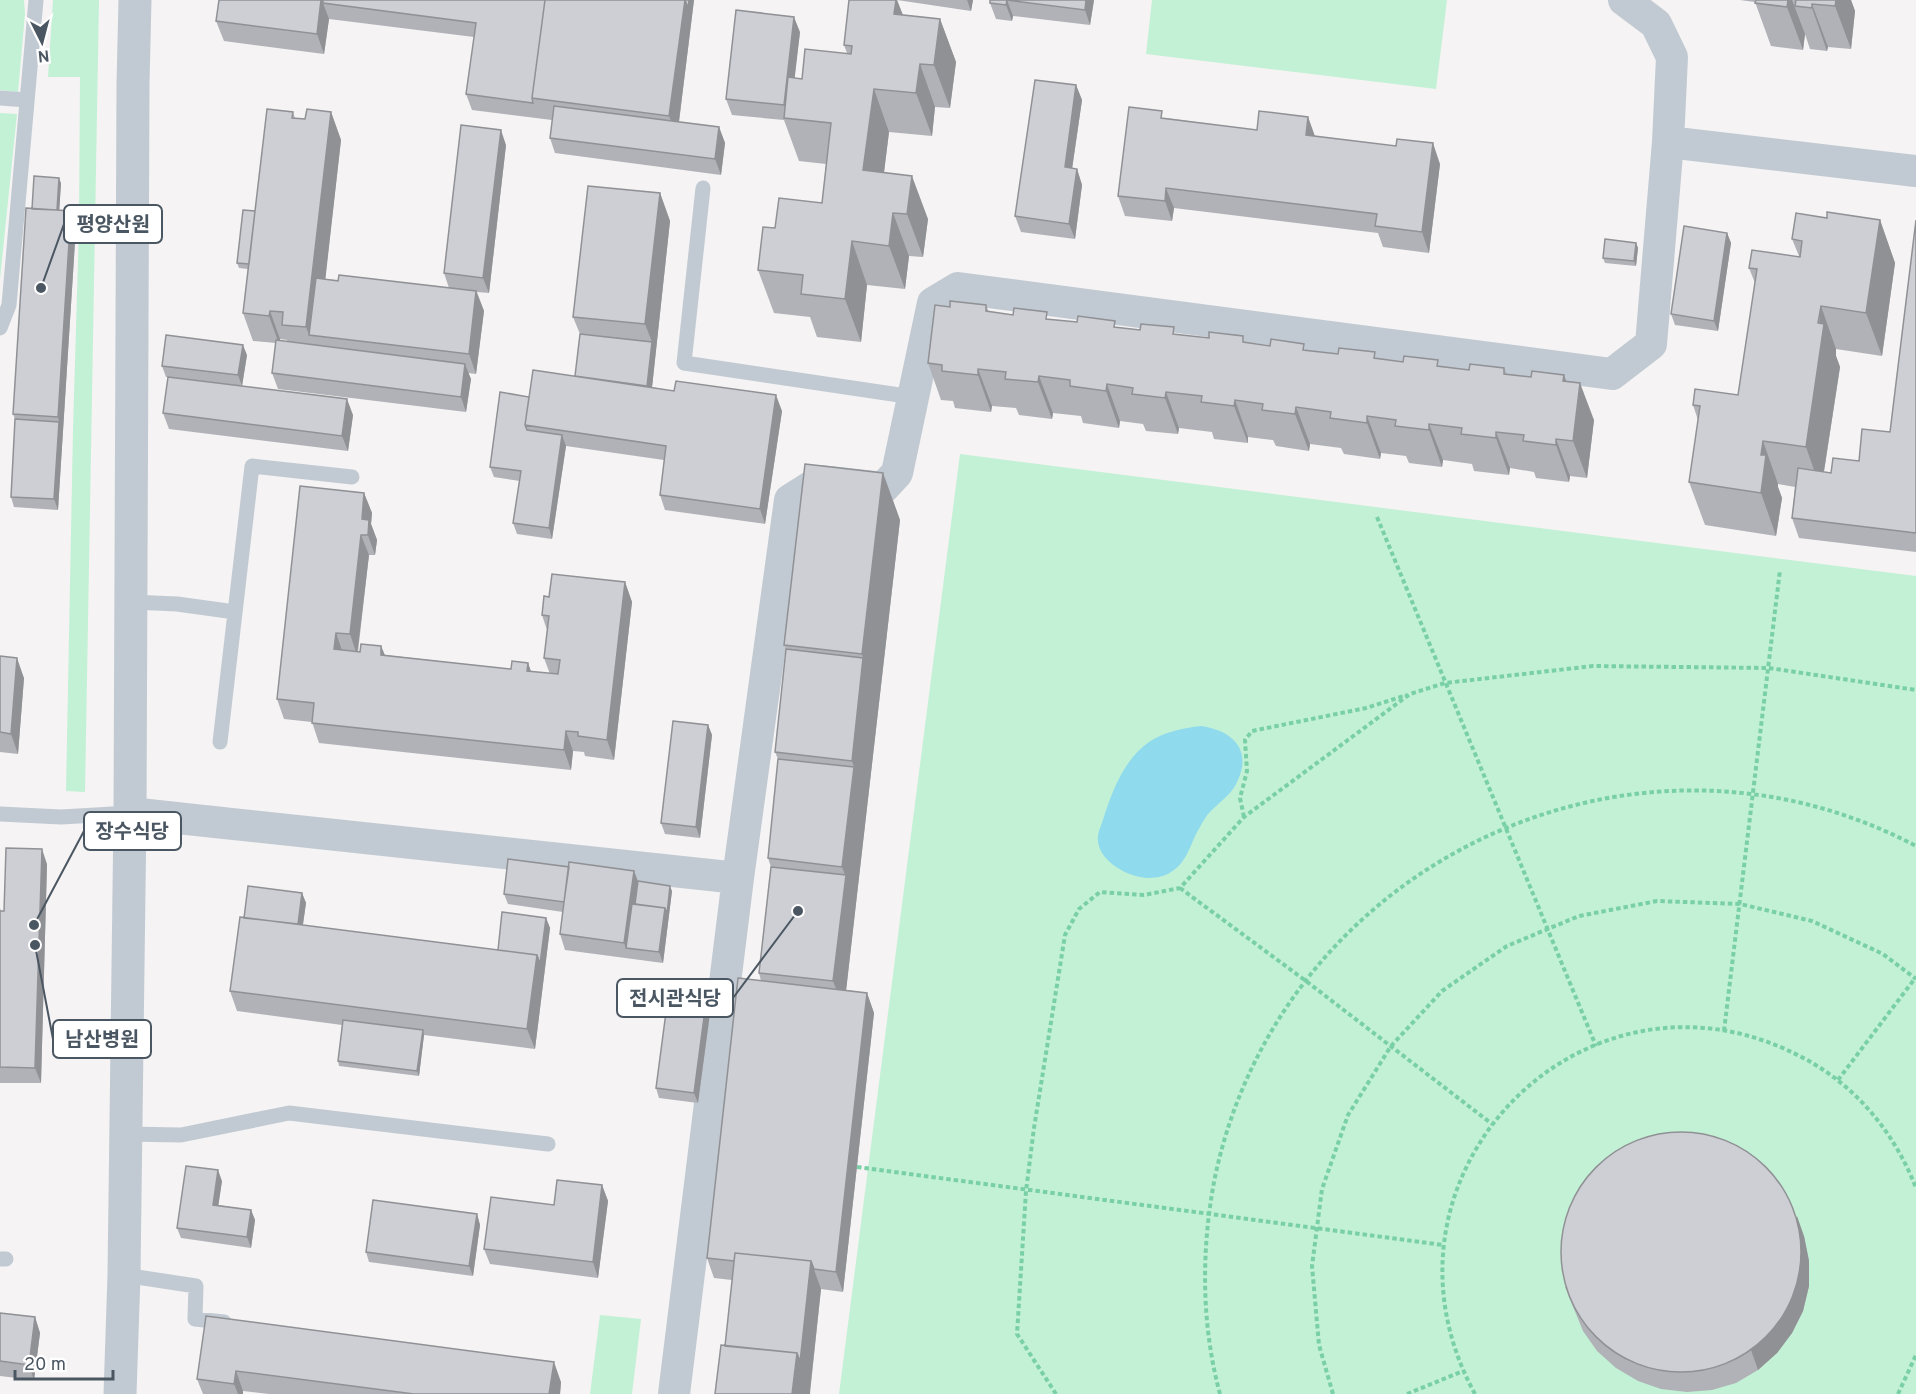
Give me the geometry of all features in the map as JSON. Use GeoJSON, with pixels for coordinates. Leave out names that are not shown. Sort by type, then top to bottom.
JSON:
{"type":"FeatureCollection","features":[{"type":"Feature","properties":{"kind":"street"},"geometry":{"type":"LineString","coordinates":[[120,1394],[124,1275],[130,813],[135,0]]}},
{"type":"Feature","properties":{"kind":"street"},"geometry":{"type":"LineString","coordinates":[[674,1394],[738,878],[790,500],[820,481],[883,488],[897,473],[933,303],[958,288],[1612,374],[1651,344],[1668,142],[1672,57],[1656,24],[1624,0]]}},
{"type":"Feature","properties":{"kind":"street"},"geometry":{"type":"LineString","coordinates":[[1668,142],[1916,171]]}},
{"type":"Feature","properties":{"kind":"street"},"geometry":{"type":"LineString","coordinates":[[130,813],[738,878]]}},
{"type":"Feature","properties":{"kind":"lane"},"geometry":{"type":"LineString","coordinates":[[0,328],[9,305],[36,0]]}},
{"type":"Feature","properties":{"kind":"lane"},"geometry":{"type":"LineString","coordinates":[[0,98],[27,100]]}},
{"type":"Feature","properties":{"kind":"lane"},"geometry":{"type":"LineString","coordinates":[[703,188],[684,363],[913,397]]}},
{"type":"Feature","properties":{"kind":"lane"},"geometry":{"type":"LineString","coordinates":[[219,742],[252,466],[351,477]]}},
{"type":"Feature","properties":{"kind":"lane"},"geometry":{"type":"LineString","coordinates":[[131,602],[177,604],[235,612]]}},
{"type":"Feature","properties":{"kind":"lane"},"geometry":{"type":"LineString","coordinates":[[0,814],[61,818],[130,813]]}},
{"type":"Feature","properties":{"kind":"lane"},"geometry":{"type":"LineString","coordinates":[[126,1134],[181,1135],[289,1113],[548,1144]]}},
{"type":"Feature","properties":{"kind":"lane"},"geometry":{"type":"LineString","coordinates":[[124,1275],[196,1286],[195,1319],[241,1324]]}},
{"type":"Feature","properties":{"kind":"path"},"geometry":{"type":"LineString","coordinates":[[1377,517],[1596,1046]]}},
{"type":"Feature","properties":{"kind":"path"},"geometry":{"type":"LineString","coordinates":[[1724,1031],[1780,570]]}},
{"type":"Feature","properties":{"kind":"path"},"geometry":{"type":"LineString","coordinates":[[1244,817],[1240,798],[1247,771],[1245,740],[1252,731],[1366,708],[1445,683],[1593,666],[1769,668],[1916,690]]}},
{"type":"Feature","properties":{"kind":"path"},"geometry":{"type":"LineString","coordinates":[[1056,1394],[1017,1334],[1026,1191],[1065,935],[1079,909],[1100,892],[1144,895],[1180,888],[1244,817],[1410,694]]}},
{"type":"Feature","properties":{"kind":"path"},"geometry":{"type":"LineString","coordinates":[[1220,1394],[1207,1319],[1205,1263],[1209,1215],[1221,1151],[1238,1098],[1262,1047],[1291,999],[1326,954],[1366,914],[1410,879],[1458,849],[1505,827],[1563,807],[1618,796],[1675,790],[1731,791],[1787,800],[1842,814],[1895,834],[1916,846]]}},
{"type":"Feature","properties":{"kind":"path"},"geometry":{"type":"LineString","coordinates":[[1180,888],[1306,981],[1492,1124]]}},
{"type":"Feature","properties":{"kind":"path"},"geometry":{"type":"LineString","coordinates":[[1333,1394],[1318,1345],[1312,1266],[1322,1189],[1348,1115],[1391,1046],[1442,991],[1507,946],[1580,916],[1657,901],[1740,904],[1812,921],[1883,954],[1916,978],[1838,1080]]}},
{"type":"Feature","properties":{"kind":"path"},"geometry":{"type":"LineString","coordinates":[[1475,1394],[1452,1343],[1444,1309],[1443,1245],[1451,1205],[1463,1172],[1479,1142],[1492,1124],[1524,1088],[1583,1050],[1616,1038],[1650,1030],[1685,1028],[1724,1031],[1754,1037],[1786,1048],[1838,1080],[1870,1110],[1892,1138],[1909,1168],[1915,1185]]}},
{"type":"Feature","properties":{"kind":"path"},"geometry":{"type":"LineString","coordinates":[[857,1167],[1443,1245]]}},
{"type":"Feature","properties":{"kind":"path"},"geometry":{"type":"LineString","coordinates":[[1898,1394],[1916,1355]]}},
{"type":"Feature","properties":{"kind":"path"},"geometry":{"type":"LineString","coordinates":[[1407,1394],[1463,1371]]}},
{"type":"Feature","properties":{"kind":"green space"},"geometry":{"type":"Polygon","coordinates":[[[0,0],[24,0],[25,14],[18,92],[0,90],[0,0]]]}},
{"type":"Feature","properties":{"kind":"green space"},"geometry":{"type":"Polygon","coordinates":[[[53,0],[99,0],[85,792],[66,791],[79,227],[80,77],[48,77],[53,0]]]}},
{"type":"Feature","properties":{"kind":"green space"},"geometry":{"type":"Polygon","coordinates":[[[1152,0],[1447,0],[1436,89],[1146,54],[1152,0]]]}},
{"type":"Feature","properties":{"kind":"green space"},"geometry":{"type":"Polygon","coordinates":[[[0,113],[17,114],[0,279],[0,113]]]}},
{"type":"Feature","properties":{"kind":"green space"},"geometry":{"type":"Polygon","coordinates":[[[960,454],[1916,576],[1916,1394],[839,1394],[960,454]]]}},
{"type":"Feature","properties":{"kind":"green space"},"geometry":{"type":"Polygon","coordinates":[[[600,1315],[641,1319],[632,1394],[590,1394],[600,1315]]]}},
{"type":"Feature","properties":{"kind":"water"},"geometry":{"type":"Polygon","coordinates":[[[1201,726],[1223,733],[1238,745],[1242,753],[1242,763],[1235,786],[1228,796],[1207,815],[1185,858],[1171,872],[1160,877],[1148,878],[1133,875],[1113,865],[1099,848],[1098,836],[1109,801],[1125,768],[1140,749],[1149,742],[1174,731],[1201,726]]]}},
{"type":"Feature","properties":{"kind":"building"},"geometry":{"type":"Polygon","coordinates":[[[219,0],[321,0],[317,34],[216,21],[219,0]]]}},
{"type":"Feature","properties":{"kind":"building"},"geometry":{"type":"Polygon","coordinates":[[[323,0],[545,0],[533,103],[466,94],[476,23],[323,3],[323,0]]]}},
{"type":"Feature","properties":{"kind":"building"},"geometry":{"type":"Polygon","coordinates":[[[545,0],[685,0],[669,116],[532,98],[545,0]]]}},
{"type":"Feature","properties":{"kind":"building"},"geometry":{"type":"Polygon","coordinates":[[[849,0],[896,0],[894,14],[940,19],[934,65],[920,64],[916,93],[874,89],[863,170],[912,176],[907,214],[893,213],[889,246],[852,241],[845,299],[801,294],[803,275],[758,270],[763,227],[775,228],[779,198],[822,203],[831,123],[784,118],[788,77],[802,79],[805,49],[851,54],[852,46],[844,45],[849,0]]]}},
{"type":"Feature","properties":{"kind":"building"},"geometry":{"type":"Polygon","coordinates":[[[990,0],[1007,0],[1006,5],[990,3],[990,0]]]}},
{"type":"Feature","properties":{"kind":"building"},"geometry":{"type":"Polygon","coordinates":[[[1007,0],[1086,0],[1085,10],[1007,0]]]}},
{"type":"Feature","properties":{"kind":"building"},"geometry":{"type":"Polygon","coordinates":[[[1756,0],[1788,0],[1787,7],[1755,3],[1756,0]]]}},
{"type":"Feature","properties":{"kind":"building"},"geometry":{"type":"Polygon","coordinates":[[[1796,0],[1836,0],[1835,6],[1812,4],[1812,8],[1795,6],[1796,0]]]}},
{"type":"Feature","properties":{"kind":"building"},"geometry":{"type":"Polygon","coordinates":[[[736,10],[794,17],[784,105],[726,99],[736,10]]]}},
{"type":"Feature","properties":{"kind":"building"},"geometry":{"type":"Polygon","coordinates":[[[1035,80],[1076,85],[1065,167],[1077,169],[1069,224],[1015,216],[1035,80]]]}},
{"type":"Feature","properties":{"kind":"building"},"geometry":{"type":"Polygon","coordinates":[[[554,106],[719,127],[715,159],[550,138],[554,106]]]}},
{"type":"Feature","properties":{"kind":"building"},"geometry":{"type":"Polygon","coordinates":[[[1129,107],[1162,111],[1161,118],[1257,130],[1259,111],[1308,117],[1306,135],[1396,146],[1397,139],[1433,143],[1422,232],[1375,226],[1377,214],[1166,188],[1165,201],[1118,196],[1129,107]]]}},
{"type":"Feature","properties":{"kind":"building"},"geometry":{"type":"Polygon","coordinates":[[[267,109],[293,112],[292,118],[305,119],[307,109],[331,112],[306,327],[282,325],[283,312],[270,311],[269,316],[243,313],[267,109]]]}},
{"type":"Feature","properties":{"kind":"building"},"geometry":{"type":"Polygon","coordinates":[[[461,125],[501,130],[483,278],[444,273],[461,125]]]}},
{"type":"Feature","properties":{"kind":"building"},"geometry":{"type":"Polygon","coordinates":[[[34,176],[59,178],[57,210],[32,209],[34,176]]]}},
{"type":"Feature","properties":{"kind":"building"},"geometry":{"type":"Polygon","coordinates":[[[588,186],[660,193],[645,324],[573,317],[588,186]]]}},
{"type":"Feature","properties":{"kind":"building"},"geometry":{"type":"Polygon","coordinates":[[[26,208],[71,211],[58,417],[13,414],[26,208]]]}},
{"type":"Feature","properties":{"kind":"building"},"geometry":{"type":"Polygon","coordinates":[[[243,210],[255,211],[249,264],[237,263],[243,210]]]}},
{"type":"Feature","properties":{"kind":"building"},"geometry":{"type":"Polygon","coordinates":[[[1827,212],[1880,220],[1866,313],[1821,306],[1818,323],[1824,324],[1806,447],[1763,441],[1761,455],[1766,455],[1761,493],[1689,482],[1700,406],[1693,405],[1695,389],[1738,395],[1757,269],[1749,268],[1752,250],[1800,257],[1802,241],[1792,239],[1796,213],[1827,218],[1827,212]]]}},
{"type":"Feature","properties":{"kind":"building"},"geometry":{"type":"Polygon","coordinates":[[[1916,220],[1916,533],[1792,518],[1798,468],[1831,473],[1833,458],[1859,461],[1862,429],[1890,432],[1916,220]]]}},
{"type":"Feature","properties":{"kind":"building"},"geometry":{"type":"Polygon","coordinates":[[[1684,226],[1727,233],[1714,321],[1671,314],[1684,226]]]}},
{"type":"Feature","properties":{"kind":"building"},"geometry":{"type":"Polygon","coordinates":[[[1605,239],[1636,243],[1634,261],[1603,258],[1605,239]]]}},
{"type":"Feature","properties":{"kind":"building"},"geometry":{"type":"Polygon","coordinates":[[[339,275],[476,291],[469,354],[309,335],[316,278],[338,281],[339,275]]]}},
{"type":"Feature","properties":{"kind":"building"},"geometry":{"type":"Polygon","coordinates":[[[950,301],[986,305],[986,311],[1013,315],[1014,308],[1047,312],[1046,319],[1077,322],[1078,316],[1115,321],[1114,327],[1140,330],[1141,324],[1174,327],[1173,334],[1209,338],[1209,332],[1243,336],[1243,342],[1270,346],[1271,339],[1304,344],[1303,350],[1338,354],[1339,348],[1375,352],[1374,358],[1403,362],[1404,356],[1438,360],[1437,366],[1469,370],[1470,364],[1504,368],[1504,374],[1531,377],[1532,371],[1564,375],[1563,381],[1580,383],[1573,441],[1556,439],[1556,445],[1523,441],[1524,435],[1496,432],[1496,438],[1461,434],[1462,428],[1429,424],[1429,430],[1395,426],[1396,420],[1367,416],[1367,423],[1330,418],[1331,412],[1296,407],[1295,414],[1262,410],[1263,404],[1235,400],[1234,406],[1201,402],[1202,396],[1166,392],[1165,398],[1132,394],[1133,388],[1107,384],[1106,391],[1070,386],[1070,380],[1039,376],[1038,382],[1005,379],[1006,372],[978,369],[978,375],[942,371],[942,365],[928,363],[935,305],[950,307],[950,301]]]}},
{"type":"Feature","properties":{"kind":"building"},"geometry":{"type":"Polygon","coordinates":[[[580,334],[652,342],[647,386],[575,376],[580,334]]]}},
{"type":"Feature","properties":{"kind":"building"},"geometry":{"type":"Polygon","coordinates":[[[166,335],[243,345],[238,375],[162,366],[166,335]]]}},
{"type":"Feature","properties":{"kind":"building"},"geometry":{"type":"Polygon","coordinates":[[[276,340],[465,364],[461,397],[272,373],[276,340]]]}},
{"type":"Feature","properties":{"kind":"building"},"geometry":{"type":"Polygon","coordinates":[[[533,370],[674,391],[676,381],[776,395],[760,509],[660,495],[666,446],[525,425],[533,370]]]}},
{"type":"Feature","properties":{"kind":"building"},"geometry":{"type":"Polygon","coordinates":[[[168,377],[347,399],[342,436],[163,413],[168,377]]]}},
{"type":"Feature","properties":{"kind":"building"},"geometry":{"type":"Polygon","coordinates":[[[500,392],[529,397],[525,425],[527,430],[562,435],[549,528],[513,523],[521,471],[490,467],[500,392]]]}},
{"type":"Feature","properties":{"kind":"building"},"geometry":{"type":"Polygon","coordinates":[[[15,419],[59,422],[54,499],[11,497],[15,419]]]}},
{"type":"Feature","properties":{"kind":"building"},"geometry":{"type":"Polygon","coordinates":[[[805,464],[883,473],[862,654],[784,645],[805,464]]]}},
{"type":"Feature","properties":{"kind":"building"},"geometry":{"type":"Polygon","coordinates":[[[300,486],[364,493],[362,519],[369,520],[368,535],[361,535],[350,634],[336,633],[334,649],[360,652],[361,644],[381,646],[381,655],[511,669],[512,661],[528,663],[527,671],[558,674],[560,660],[544,658],[549,616],[542,615],[544,596],[549,597],[552,574],[625,582],[607,740],[578,736],[578,732],[566,731],[564,750],[312,723],[314,703],[277,699],[300,486]]]}},
{"type":"Feature","properties":{"kind":"building"},"geometry":{"type":"Polygon","coordinates":[[[786,649],[863,658],[852,761],[775,752],[786,649]]]}},
{"type":"Feature","properties":{"kind":"building"},"geometry":{"type":"Polygon","coordinates":[[[0,656],[17,658],[11,734],[0,732],[0,656]]]}},
{"type":"Feature","properties":{"kind":"building"},"geometry":{"type":"Polygon","coordinates":[[[673,721],[708,725],[696,827],[661,823],[673,721]]]}},
{"type":"Feature","properties":{"kind":"building"},"geometry":{"type":"Polygon","coordinates":[[[778,759],[854,767],[842,867],[768,858],[778,759]]]}},
{"type":"Feature","properties":{"kind":"building"},"geometry":{"type":"Polygon","coordinates":[[[6,848],[42,849],[35,1068],[0,1067],[0,911],[4,911],[6,848]]]}},
{"type":"Feature","properties":{"kind":"building"},"geometry":{"type":"Polygon","coordinates":[[[508,859],[569,867],[564,902],[504,894],[508,859]]]}},
{"type":"Feature","properties":{"kind":"building"},"geometry":{"type":"Polygon","coordinates":[[[569,862],[634,871],[624,943],[560,934],[569,862]]]}},
{"type":"Feature","properties":{"kind":"building"},"geometry":{"type":"Polygon","coordinates":[[[771,867],[846,875],[833,981],[759,973],[771,867]]]}},
{"type":"Feature","properties":{"kind":"building"},"geometry":{"type":"Polygon","coordinates":[[[638,881],[670,886],[667,914],[665,908],[635,904],[638,881]]]}},
{"type":"Feature","properties":{"kind":"building"},"geometry":{"type":"Polygon","coordinates":[[[248,886],[302,893],[298,924],[244,918],[248,886]]]}},
{"type":"Feature","properties":{"kind":"building"},"geometry":{"type":"Polygon","coordinates":[[[632,904],[665,908],[659,952],[626,948],[632,904]]]}},
{"type":"Feature","properties":{"kind":"building"},"geometry":{"type":"Polygon","coordinates":[[[502,912],[546,918],[540,964],[537,955],[498,950],[502,912]]]}},
{"type":"Feature","properties":{"kind":"building"},"geometry":{"type":"Polygon","coordinates":[[[240,917],[537,955],[527,1029],[230,991],[240,917]]]}},
{"type":"Feature","properties":{"kind":"building"},"geometry":{"type":"Polygon","coordinates":[[[738,978],[867,993],[836,1272],[814,1269],[811,1261],[735,1253],[734,1261],[707,1258],[738,978]]]}},
{"type":"Feature","properties":{"kind":"building"},"geometry":{"type":"Polygon","coordinates":[[[670,982],[708,987],[694,1093],[656,1088],[670,982]]]}},
{"type":"Feature","properties":{"kind":"building"},"geometry":{"type":"Polygon","coordinates":[[[343,1020],[423,1030],[417,1071],[338,1061],[343,1020]]]}},
{"type":"Feature","properties":{"kind":"building"},"geometry":{"type":"Polygon","coordinates":[[[1669,1132],[1693,1132],[1716,1137],[1738,1146],[1766,1167],[1781,1185],[1792,1206],[1799,1229],[1801,1252],[1799,1275],[1792,1298],[1781,1319],[1766,1337],[1738,1358],[1716,1367],[1693,1372],[1669,1372],[1646,1367],[1624,1358],[1605,1345],[1588,1328],[1575,1309],[1566,1287],[1561,1264],[1561,1240],[1566,1217],[1575,1195],[1588,1176],[1605,1159],[1624,1146],[1646,1137],[1669,1132]]]}},
{"type":"Feature","properties":{"kind":"building"},"geometry":{"type":"Polygon","coordinates":[[[186,1166],[218,1170],[213,1205],[251,1210],[247,1237],[177,1228],[186,1166]]]}},
{"type":"Feature","properties":{"kind":"building"},"geometry":{"type":"Polygon","coordinates":[[[557,1180],[602,1185],[593,1262],[484,1249],[491,1197],[554,1205],[557,1180]]]}},
{"type":"Feature","properties":{"kind":"building"},"geometry":{"type":"Polygon","coordinates":[[[373,1200],[477,1214],[469,1266],[366,1252],[373,1200]]]}},
{"type":"Feature","properties":{"kind":"building"},"geometry":{"type":"Polygon","coordinates":[[[735,1253],[811,1261],[800,1362],[797,1353],[725,1346],[735,1253]]]}},
{"type":"Feature","properties":{"kind":"building"},"geometry":{"type":"Polygon","coordinates":[[[0,1313],[35,1317],[29,1365],[0,1361],[0,1313]]]}},
{"type":"Feature","properties":{"kind":"building"},"geometry":{"type":"Polygon","coordinates":[[[206,1316],[554,1362],[549,1394],[414,1394],[236,1371],[234,1384],[197,1379],[206,1316]]]}},
{"type":"Feature","properties":{"kind":"building"},"geometry":{"type":"Polygon","coordinates":[[[721,1345],[797,1353],[792,1394],[715,1394],[721,1345]]]}},
{"type":"Feature","properties":{"kind":"place","name":"평양산원"},"geometry":{"type":"Point","coordinates":[41,288]}},
{"type":"Feature","properties":{"kind":"place","name":"전시관식당"},"geometry":{"type":"Point","coordinates":[798,911]}},
{"type":"Feature","properties":{"kind":"place","name":"장수식당"},"geometry":{"type":"Point","coordinates":[34,925]}},
{"type":"Feature","properties":{"kind":"place","name":"남산병원"},"geometry":{"type":"Point","coordinates":[35,945]}}]}
